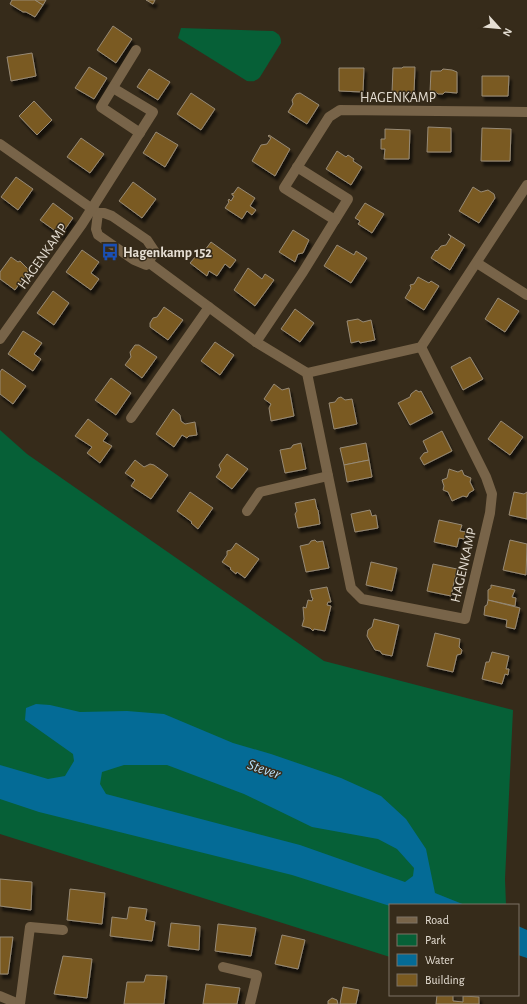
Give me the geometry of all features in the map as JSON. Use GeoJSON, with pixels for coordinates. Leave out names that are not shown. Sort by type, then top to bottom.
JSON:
{"type":"FeatureCollection","features":[{"type":"Feature","properties":{"kind":"street"},"geometry":{"type":"LineString","coordinates":[[136,50],[101,107],[140,133]]}},
{"type":"Feature","properties":{"kind":"street","name":"HAGENKAMP"},"geometry":{"type":"LineString","coordinates":[[0,339],[95,211],[153,112],[113,88]]}},
{"type":"Feature","properties":{"kind":"street","name":"HAGENKAMP"},"geometry":{"type":"LineString","coordinates":[[335,220],[284,188],[329,117],[340,110],[527,112]]}},
{"type":"Feature","properties":{"kind":"street"},"geometry":{"type":"LineString","coordinates":[[0,144],[95,211],[112,216],[147,240],[155,252],[148,262]]}},
{"type":"Feature","properties":{"kind":"street"},"geometry":{"type":"LineString","coordinates":[[256,342],[303,272],[348,199],[298,167]]}},
{"type":"Feature","properties":{"kind":"street"},"geometry":{"type":"LineString","coordinates":[[307,373],[422,347],[527,185]]}},
{"type":"Feature","properties":{"kind":"street","name":"HAGENKAMP"},"geometry":{"type":"LineString","coordinates":[[95,211],[96,230],[98,235],[134,260],[146,265],[148,262],[256,342],[307,373],[351,588],[362,599],[465,619],[490,513],[492,494],[486,477],[422,347]]}},
{"type":"Feature","properties":{"kind":"street"},"geometry":{"type":"LineString","coordinates":[[477,263],[527,295]]}},
{"type":"Feature","properties":{"kind":"street"},"geometry":{"type":"LineString","coordinates":[[131,418],[209,307]]}},
{"type":"Feature","properties":{"kind":"street"},"geometry":{"type":"LineString","coordinates":[[247,510],[260,492],[328,476]]}},
{"type":"Feature","properties":{"kind":"street"},"geometry":{"type":"LineString","coordinates":[[0,996],[19,1004],[30,927],[63,930]]}},
{"type":"Feature","properties":{"kind":"street"},"geometry":{"type":"LineString","coordinates":[[223,967],[257,975],[250,1004]]}},
{"type":"Feature","properties":{"kind":"green space"},"geometry":{"type":"Polygon","coordinates":[[[181,28],[273,31],[277,33],[281,39],[281,43],[260,77],[254,81],[247,81],[178,38],[181,28]]]}},
{"type":"Feature","properties":{"kind":"green space"},"geometry":{"type":"Polygon","coordinates":[[[0,430],[27,454],[324,661],[513,710],[505,879],[506,904],[389,904],[389,957],[0,834],[0,430]]]}},
{"type":"Feature","properties":{"kind":"water","name":"Stever"},"geometry":{"type":"Polygon","coordinates":[[[36,704],[50,705],[80,712],[127,711],[164,714],[233,743],[271,754],[341,778],[381,796],[406,819],[426,849],[435,893],[462,904],[389,904],[389,906],[292,875],[39,812],[0,799],[0,765],[48,779],[65,776],[74,761],[73,754],[25,720],[26,708],[36,704]],[[124,765],[102,772],[100,784],[106,794],[300,845],[405,882],[413,876],[414,868],[397,849],[378,839],[312,827],[244,794],[167,765],[124,765]]]}},
{"type":"Feature","properties":{"kind":"water"},"geometry":{"type":"Polygon","coordinates":[[[519,926],[527,930],[527,958],[519,955],[519,926]]]}},
{"type":"Feature","properties":{"kind":"building"},"geometry":{"type":"Polygon","coordinates":[[[12,0],[35,0],[43,5],[35,17],[10,4],[12,0]]]}},
{"type":"Feature","properties":{"kind":"building"},"geometry":{"type":"Polygon","coordinates":[[[35,0],[46,0],[43,5],[35,0]]]}},
{"type":"Feature","properties":{"kind":"building"},"geometry":{"type":"Polygon","coordinates":[[[146,0],[155,0],[153,4],[146,0]]]}},
{"type":"Feature","properties":{"kind":"building"},"geometry":{"type":"Polygon","coordinates":[[[113,26],[132,39],[116,63],[97,50],[113,26]]]}},
{"type":"Feature","properties":{"kind":"building"},"geometry":{"type":"Polygon","coordinates":[[[32,53],[36,76],[11,81],[7,57],[32,53]]]}},
{"type":"Feature","properties":{"kind":"building"},"geometry":{"type":"Polygon","coordinates":[[[89,67],[107,78],[94,99],[75,88],[89,67]]]}},
{"type":"Feature","properties":{"kind":"building"},"geometry":{"type":"Polygon","coordinates":[[[415,67],[414,93],[392,93],[393,68],[415,67]]]}},
{"type":"Feature","properties":{"kind":"building"},"geometry":{"type":"Polygon","coordinates":[[[339,68],[364,68],[363,92],[339,91],[339,68]]]}},
{"type":"Feature","properties":{"kind":"building"},"geometry":{"type":"Polygon","coordinates":[[[149,69],[170,82],[158,100],[137,87],[149,69]]]}},
{"type":"Feature","properties":{"kind":"building"},"geometry":{"type":"Polygon","coordinates":[[[443,69],[457,72],[457,93],[445,92],[443,94],[438,94],[436,92],[430,92],[431,71],[441,71],[443,69]]]}},
{"type":"Feature","properties":{"kind":"building"},"geometry":{"type":"Polygon","coordinates":[[[482,76],[509,76],[508,96],[482,96],[482,76]]]}},
{"type":"Feature","properties":{"kind":"building"},"geometry":{"type":"Polygon","coordinates":[[[191,93],[215,109],[201,130],[177,114],[191,93]]]}},
{"type":"Feature","properties":{"kind":"building"},"geometry":{"type":"Polygon","coordinates":[[[300,93],[319,105],[307,124],[288,112],[293,104],[292,100],[296,94],[300,93]]]}},
{"type":"Feature","properties":{"kind":"building"},"geometry":{"type":"Polygon","coordinates":[[[34,101],[52,120],[37,135],[19,116],[34,101]]]}},
{"type":"Feature","properties":{"kind":"building"},"geometry":{"type":"Polygon","coordinates":[[[428,127],[451,128],[451,152],[427,152],[428,127]]]}},
{"type":"Feature","properties":{"kind":"building"},"geometry":{"type":"Polygon","coordinates":[[[482,128],[511,129],[510,161],[481,161],[482,128]]]}},
{"type":"Feature","properties":{"kind":"building"},"geometry":{"type":"Polygon","coordinates":[[[385,129],[410,130],[409,159],[384,159],[385,149],[381,149],[381,139],[385,139],[385,129]]]}},
{"type":"Feature","properties":{"kind":"building"},"geometry":{"type":"Polygon","coordinates":[[[156,132],[178,145],[165,167],[143,153],[156,132]]]}},
{"type":"Feature","properties":{"kind":"building"},"geometry":{"type":"Polygon","coordinates":[[[269,135],[290,149],[275,176],[252,161],[261,145],[267,144],[271,138],[268,136],[269,135]]]}},
{"type":"Feature","properties":{"kind":"building"},"geometry":{"type":"Polygon","coordinates":[[[81,138],[104,154],[90,173],[67,157],[81,138]]]}},
{"type":"Feature","properties":{"kind":"building"},"geometry":{"type":"Polygon","coordinates":[[[337,151],[346,157],[348,155],[354,159],[353,161],[362,167],[351,185],[326,169],[337,151]]]}},
{"type":"Feature","properties":{"kind":"building"},"geometry":{"type":"Polygon","coordinates":[[[16,177],[33,189],[18,210],[1,197],[16,177]]]}},
{"type":"Feature","properties":{"kind":"building"},"geometry":{"type":"Polygon","coordinates":[[[133,182],[156,199],[142,218],[119,201],[133,182]]]}},
{"type":"Feature","properties":{"kind":"building"},"geometry":{"type":"Polygon","coordinates":[[[238,187],[255,198],[250,206],[256,210],[252,215],[247,211],[242,219],[225,208],[229,202],[229,199],[231,201],[234,196],[232,193],[233,194],[238,187]]]}},
{"type":"Feature","properties":{"kind":"building"},"geometry":{"type":"Polygon","coordinates":[[[473,187],[481,192],[488,190],[494,194],[495,198],[479,223],[459,211],[473,187]]]}},
{"type":"Feature","properties":{"kind":"building"},"geometry":{"type":"Polygon","coordinates":[[[53,203],[73,218],[61,235],[40,220],[53,203]]]}},
{"type":"Feature","properties":{"kind":"building"},"geometry":{"type":"Polygon","coordinates":[[[365,203],[384,214],[372,233],[358,224],[360,221],[355,218],[365,203]]]}},
{"type":"Feature","properties":{"kind":"building"},"geometry":{"type":"Polygon","coordinates":[[[293,230],[309,240],[303,253],[298,254],[295,262],[279,252],[293,230]]]}},
{"type":"Feature","properties":{"kind":"building"},"geometry":{"type":"Polygon","coordinates":[[[448,234],[465,245],[450,270],[431,258],[436,250],[437,251],[441,246],[446,245],[451,237],[448,234]]]}},
{"type":"Feature","properties":{"kind":"building"},"geometry":{"type":"Polygon","coordinates":[[[211,242],[236,260],[230,268],[225,264],[217,276],[209,271],[207,276],[190,263],[196,256],[199,258],[211,242]]]}},
{"type":"Feature","properties":{"kind":"building"},"geometry":{"type":"Polygon","coordinates":[[[337,245],[354,255],[356,251],[367,258],[351,283],[324,266],[337,245]]]}},
{"type":"Feature","properties":{"kind":"building"},"geometry":{"type":"Polygon","coordinates":[[[82,250],[99,262],[91,273],[99,279],[91,290],[66,272],[82,250]]]}},
{"type":"Feature","properties":{"kind":"building"},"geometry":{"type":"Polygon","coordinates":[[[11,257],[18,262],[20,261],[29,270],[15,290],[0,279],[0,272],[11,257]]]}},
{"type":"Feature","properties":{"kind":"building"},"geometry":{"type":"Polygon","coordinates":[[[248,268],[262,279],[265,274],[274,280],[255,306],[234,290],[248,268]]]}},
{"type":"Feature","properties":{"kind":"building"},"geometry":{"type":"Polygon","coordinates":[[[418,277],[429,283],[431,281],[439,286],[424,310],[405,298],[411,288],[410,285],[414,284],[418,277]]]}},
{"type":"Feature","properties":{"kind":"building"},"geometry":{"type":"Polygon","coordinates":[[[53,291],[69,303],[54,325],[37,313],[53,291]]]}},
{"type":"Feature","properties":{"kind":"building"},"geometry":{"type":"Polygon","coordinates":[[[498,298],[519,311],[505,332],[485,319],[498,298]]]}},
{"type":"Feature","properties":{"kind":"building"},"geometry":{"type":"Polygon","coordinates":[[[164,307],[183,320],[168,340],[150,327],[150,323],[153,318],[157,317],[164,307]]]}},
{"type":"Feature","properties":{"kind":"building"},"geometry":{"type":"Polygon","coordinates":[[[295,309],[314,323],[300,342],[281,329],[295,309]]]}},
{"type":"Feature","properties":{"kind":"building"},"geometry":{"type":"Polygon","coordinates":[[[358,319],[363,322],[371,320],[375,340],[351,343],[347,321],[358,319]]]}},
{"type":"Feature","properties":{"kind":"building"},"geometry":{"type":"Polygon","coordinates":[[[23,331],[42,343],[34,354],[41,359],[33,371],[8,354],[23,331]]]}},
{"type":"Feature","properties":{"kind":"building"},"geometry":{"type":"Polygon","coordinates":[[[215,342],[234,355],[220,375],[201,361],[215,342]]]}},
{"type":"Feature","properties":{"kind":"building"},"geometry":{"type":"Polygon","coordinates":[[[135,345],[139,345],[157,357],[142,378],[125,365],[131,357],[130,352],[135,345]]]}},
{"type":"Feature","properties":{"kind":"building"},"geometry":{"type":"Polygon","coordinates":[[[470,357],[483,379],[463,390],[451,367],[470,357]]]}},
{"type":"Feature","properties":{"kind":"building"},"geometry":{"type":"Polygon","coordinates":[[[2,369],[26,386],[13,404],[0,394],[0,372],[2,369]]]}},
{"type":"Feature","properties":{"kind":"building"},"geometry":{"type":"Polygon","coordinates":[[[111,378],[131,393],[116,415],[95,400],[111,378]]]}},
{"type":"Feature","properties":{"kind":"building"},"geometry":{"type":"Polygon","coordinates":[[[274,384],[282,390],[289,388],[294,416],[271,421],[269,408],[271,404],[264,399],[274,384]]]}},
{"type":"Feature","properties":{"kind":"building"},"geometry":{"type":"Polygon","coordinates":[[[416,390],[419,392],[421,391],[433,413],[410,425],[398,403],[410,397],[416,390]]]}},
{"type":"Feature","properties":{"kind":"building"},"geometry":{"type":"Polygon","coordinates":[[[341,397],[345,400],[352,399],[357,424],[334,429],[329,403],[335,402],[341,397]]]}},
{"type":"Feature","properties":{"kind":"building"},"geometry":{"type":"Polygon","coordinates":[[[173,409],[180,415],[181,421],[185,424],[195,422],[197,435],[189,436],[187,438],[182,435],[174,447],[156,434],[173,409]]]}},
{"type":"Feature","properties":{"kind":"building"},"geometry":{"type":"Polygon","coordinates":[[[88,419],[108,434],[103,441],[112,446],[100,463],[87,453],[92,447],[75,436],[88,419]]]}},
{"type":"Feature","properties":{"kind":"building"},"geometry":{"type":"Polygon","coordinates":[[[501,421],[523,437],[510,455],[488,439],[501,421]]]}},
{"type":"Feature","properties":{"kind":"building"},"geometry":{"type":"Polygon","coordinates":[[[442,431],[452,451],[424,465],[420,458],[424,453],[428,452],[423,441],[442,431]]]}},
{"type":"Feature","properties":{"kind":"building"},"geometry":{"type":"Polygon","coordinates":[[[301,443],[306,469],[285,473],[280,450],[291,448],[293,445],[301,443]]]}},
{"type":"Feature","properties":{"kind":"building"},"geometry":{"type":"Polygon","coordinates":[[[366,443],[369,460],[344,465],[340,448],[366,443]]]}},
{"type":"Feature","properties":{"kind":"building"},"geometry":{"type":"Polygon","coordinates":[[[227,454],[248,469],[232,489],[216,477],[221,470],[219,465],[227,454]]]}},
{"type":"Feature","properties":{"kind":"building"},"geometry":{"type":"Polygon","coordinates":[[[135,460],[144,467],[150,464],[154,465],[168,475],[151,499],[131,486],[135,480],[125,473],[135,460]]]}},
{"type":"Feature","properties":{"kind":"building"},"geometry":{"type":"Polygon","coordinates":[[[369,460],[372,477],[347,482],[344,465],[369,460]]]}},
{"type":"Feature","properties":{"kind":"building"},"geometry":{"type":"Polygon","coordinates":[[[449,469],[458,472],[462,470],[464,475],[471,478],[470,482],[474,490],[469,493],[467,497],[463,496],[452,501],[448,492],[443,490],[444,486],[442,480],[447,478],[449,469]]]}},
{"type":"Feature","properties":{"kind":"building"},"geometry":{"type":"Polygon","coordinates":[[[190,492],[213,508],[198,529],[191,523],[192,522],[177,511],[190,492]]]}},
{"type":"Feature","properties":{"kind":"building"},"geometry":{"type":"Polygon","coordinates":[[[514,492],[524,494],[527,492],[527,519],[509,515],[514,492]]]}},
{"type":"Feature","properties":{"kind":"building"},"geometry":{"type":"Polygon","coordinates":[[[315,499],[320,524],[298,528],[295,514],[297,511],[295,503],[315,499]]]}},
{"type":"Feature","properties":{"kind":"building"},"geometry":{"type":"Polygon","coordinates":[[[370,510],[372,516],[376,515],[378,528],[355,532],[351,514],[370,510]]]}},
{"type":"Feature","properties":{"kind":"building"},"geometry":{"type":"Polygon","coordinates":[[[439,520],[462,525],[460,531],[466,532],[464,539],[459,538],[457,547],[434,542],[439,520]]]}},
{"type":"Feature","properties":{"kind":"building"},"geometry":{"type":"Polygon","coordinates":[[[315,540],[317,542],[323,541],[329,568],[306,572],[300,546],[309,544],[311,541],[315,540]]]}},
{"type":"Feature","properties":{"kind":"building"},"geometry":{"type":"Polygon","coordinates":[[[510,540],[527,544],[526,575],[503,570],[510,540]]]}},
{"type":"Feature","properties":{"kind":"building"},"geometry":{"type":"Polygon","coordinates":[[[236,543],[259,559],[245,578],[237,572],[236,574],[230,569],[231,568],[222,562],[227,555],[227,551],[231,550],[236,543]]]}},
{"type":"Feature","properties":{"kind":"building"},"geometry":{"type":"Polygon","coordinates":[[[371,562],[397,568],[392,591],[366,585],[371,562]]]}},
{"type":"Feature","properties":{"kind":"building"},"geometry":{"type":"Polygon","coordinates":[[[433,564],[457,569],[451,596],[427,591],[433,564]]]}},
{"type":"Feature","properties":{"kind":"building"},"geometry":{"type":"Polygon","coordinates":[[[491,585],[515,590],[512,597],[516,598],[515,606],[488,600],[488,590],[491,588],[491,585]]]}},
{"type":"Feature","properties":{"kind":"building"},"geometry":{"type":"Polygon","coordinates":[[[327,587],[331,602],[328,602],[327,605],[331,606],[325,631],[314,629],[313,631],[310,628],[302,626],[304,619],[303,607],[306,608],[308,600],[312,601],[313,598],[310,590],[327,587]]]}},
{"type":"Feature","properties":{"kind":"building"},"geometry":{"type":"Polygon","coordinates":[[[488,600],[520,608],[515,629],[506,627],[507,620],[484,615],[485,606],[487,605],[488,600]]]}},
{"type":"Feature","properties":{"kind":"building"},"geometry":{"type":"Polygon","coordinates":[[[374,619],[399,625],[392,656],[382,654],[380,651],[375,650],[367,636],[368,630],[372,627],[374,619]]]}},
{"type":"Feature","properties":{"kind":"building"},"geometry":{"type":"Polygon","coordinates":[[[435,633],[460,639],[459,647],[462,650],[461,654],[457,655],[453,672],[427,666],[435,633]]]}},
{"type":"Feature","properties":{"kind":"building"},"geometry":{"type":"Polygon","coordinates":[[[492,652],[509,656],[506,669],[509,669],[508,675],[505,674],[502,684],[482,679],[486,662],[489,662],[492,652]]]}},
{"type":"Feature","properties":{"kind":"building"},"geometry":{"type":"Polygon","coordinates":[[[0,879],[32,882],[31,910],[0,906],[0,879]]]}},
{"type":"Feature","properties":{"kind":"building"},"geometry":{"type":"Polygon","coordinates":[[[70,889],[105,893],[102,924],[67,920],[70,889]]]}},
{"type":"Feature","properties":{"kind":"building"},"geometry":{"type":"Polygon","coordinates":[[[129,907],[147,909],[145,920],[155,922],[152,941],[110,936],[112,917],[127,919],[129,907]]]}},
{"type":"Feature","properties":{"kind":"building"},"geometry":{"type":"Polygon","coordinates":[[[171,923],[200,926],[199,950],[168,946],[171,923]]]}},
{"type":"Feature","properties":{"kind":"building"},"geometry":{"type":"Polygon","coordinates":[[[218,924],[256,928],[251,956],[215,951],[218,924]]]}},
{"type":"Feature","properties":{"kind":"building"},"geometry":{"type":"Polygon","coordinates":[[[282,935],[305,940],[298,969],[275,964],[282,935]]]}},
{"type":"Feature","properties":{"kind":"building"},"geometry":{"type":"Polygon","coordinates":[[[0,937],[13,937],[8,974],[0,974],[0,937]]]}},
{"type":"Feature","properties":{"kind":"building"},"geometry":{"type":"Polygon","coordinates":[[[63,956],[92,959],[87,998],[54,994],[63,956]]]}},
{"type":"Feature","properties":{"kind":"building"},"geometry":{"type":"Polygon","coordinates":[[[146,975],[167,976],[164,1004],[124,1004],[127,982],[144,982],[146,975]]]}},
{"type":"Feature","properties":{"kind":"building"},"geometry":{"type":"Polygon","coordinates":[[[206,984],[240,988],[237,1004],[203,1004],[206,984]]]}},
{"type":"Feature","properties":{"kind":"building"},"geometry":{"type":"Polygon","coordinates":[[[343,987],[359,990],[356,1004],[340,1004],[343,987]]]}},
{"type":"Feature","properties":{"kind":"building"},"geometry":{"type":"Polygon","coordinates":[[[437,996],[453,996],[453,1001],[463,1002],[463,996],[479,997],[479,1004],[436,1004],[437,996]]]}},
{"type":"Feature","properties":{"kind":"building"},"geometry":{"type":"Polygon","coordinates":[[[332,998],[337,1000],[338,1004],[328,1004],[328,1001],[332,998]]]}},
{"type":"Feature","properties":{"kind":"place","name":"Hagenkamp 152"},"geometry":{"type":"Point","coordinates":[110,252]}}]}
